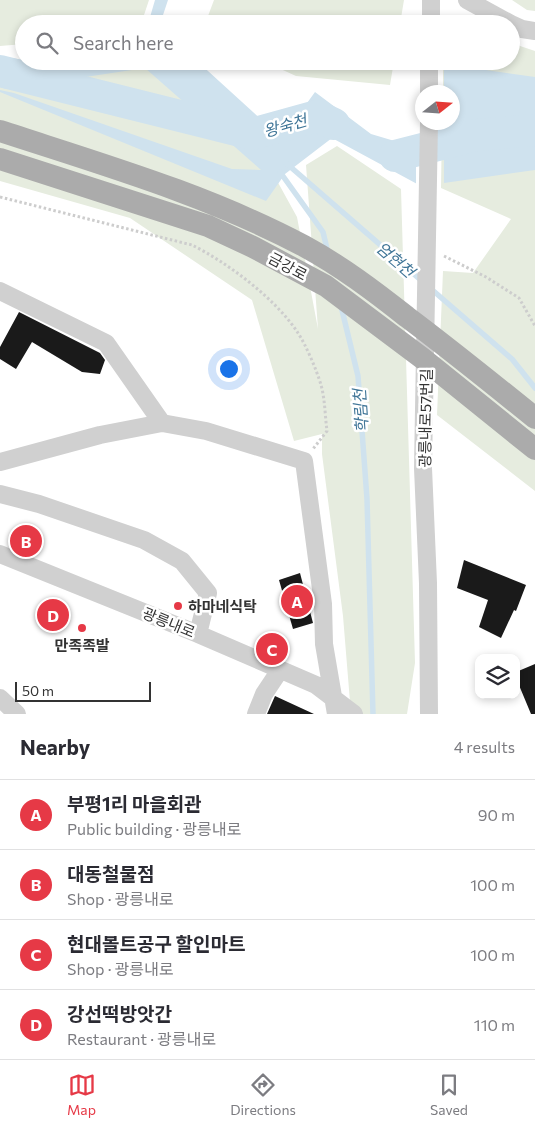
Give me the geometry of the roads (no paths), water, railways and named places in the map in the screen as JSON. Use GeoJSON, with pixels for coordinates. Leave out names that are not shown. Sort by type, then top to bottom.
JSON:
{"type":"FeatureCollection","features":[{"type":"Feature","properties":{"kind":"main road","name":"금강로"},"geometry":{"type":"LineString","coordinates":[[0,131],[179,189],[244,216],[305,247],[352,275],[460,356],[535,418]]}},
{"type":"Feature","properties":{"kind":"main road","name":"금강로"},"geometry":{"type":"LineString","coordinates":[[0,159],[208,226],[253,246],[326,286],[422,358],[535,449]]}},
{"type":"Feature","properties":{"kind":"street"},"geometry":{"type":"LineString","coordinates":[[468,0],[495,15]]}},
{"type":"Feature","properties":{"kind":"street"},"geometry":{"type":"LineString","coordinates":[[520,29],[535,31]]}},
{"type":"Feature","properties":{"kind":"street"},"geometry":{"type":"LineString","coordinates":[[429,70],[429,85]]}},
{"type":"Feature","properties":{"kind":"street","name":"광릉내로57번길"},"geometry":{"type":"LineString","coordinates":[[429,130],[426,401],[423,468],[428,583],[429,714]]}},
{"type":"Feature","properties":{"kind":"street"},"geometry":{"type":"LineString","coordinates":[[0,291],[106,343],[162,423]]}},
{"type":"Feature","properties":{"kind":"street"},"geometry":{"type":"LineString","coordinates":[[0,462],[100,435],[162,423],[206,431],[304,461],[323,604],[324,644],[335,706]]}},
{"type":"Feature","properties":{"kind":"street"},"geometry":{"type":"LineString","coordinates":[[0,494],[39,504],[144,540],[182,560],[208,593],[198,634]]}},
{"type":"Feature","properties":{"kind":"street","name":"광릉내로"},"geometry":{"type":"LineString","coordinates":[[0,554],[198,634],[316,685],[335,706],[354,714]]}},
{"type":"Feature","properties":{"kind":"street"},"geometry":{"type":"LineString","coordinates":[[256,714],[264,694],[280,670]]}},
{"type":"Feature","properties":{"kind":"street"},"geometry":{"type":"LineString","coordinates":[[0,698],[17,714]]}},
{"type":"Feature","properties":{"kind":"water"},"geometry":{"type":"Polygon","coordinates":[[[155,0],[168,0],[163,15],[151,15],[155,0]]]}},
{"type":"Feature","properties":{"kind":"water"},"geometry":{"type":"Polygon","coordinates":[[[0,56],[15,59],[15,70],[132,70],[6,89],[0,87],[0,56]]]}},
{"type":"Feature","properties":{"kind":"water"},"geometry":{"type":"Polygon","coordinates":[[[147,70],[207,70],[264,122],[289,128],[315,92],[371,134],[418,148],[419,185],[332,138],[285,174],[266,201],[0,92],[0,90],[14,93],[232,169],[261,170],[147,70]]]}},
{"type":"Feature","properties":{"kind":"water"},"geometry":{"type":"Polygon","coordinates":[[[444,70],[486,70],[535,77],[535,170],[444,183],[444,130],[460,130],[460,85],[444,85],[444,70]]]}},
{"type":"Feature","properties":{"kind":"waterway","name":"왕숙천"},"geometry":{"type":"LineString","coordinates":[[0,71],[252,134],[317,116],[334,124]]}},
{"type":"Feature","properties":{"kind":"waterway","name":"왕숙천"},"geometry":{"type":"LineString","coordinates":[[395,156],[477,135],[535,130]]}},
{"type":"Feature","properties":{"kind":"waterway","name":"엄현천"},"geometry":{"type":"LineString","coordinates":[[286,163],[423,282]]}},
{"type":"Feature","properties":{"kind":"waterway","name":"학림천"},"geometry":{"type":"LineString","coordinates":[[280,172],[323,232],[328,253]]}},
{"type":"Feature","properties":{"kind":"waterway","name":"엄현천"},"geometry":{"type":"LineString","coordinates":[[430,288],[512,359],[535,388]]}},
{"type":"Feature","properties":{"kind":"waterway","name":"학림천"},"geometry":{"type":"LineString","coordinates":[[341,306],[358,376],[367,499],[373,714]]}},
{"type":"Feature","properties":{"kind":"place","name":"대동철물점"},"geometry":{"type":"Point","coordinates":[26,541]}},
{"type":"Feature","properties":{"kind":"place","name":"부평1리 마을회관"},"geometry":{"type":"Point","coordinates":[297,601]}},
{"type":"Feature","properties":{"kind":"place","name":"하마네식탁"},"geometry":{"type":"Point","coordinates":[178,606]}},
{"type":"Feature","properties":{"kind":"place","name":"강선떡방앗간"},"geometry":{"type":"Point","coordinates":[53,615]}},
{"type":"Feature","properties":{"kind":"place","name":"만족족발"},"geometry":{"type":"Point","coordinates":[82,628]}},
{"type":"Feature","properties":{"kind":"place","name":"현대볼트공구 할인마트"},"geometry":{"type":"Point","coordinates":[272,649]}}]}
